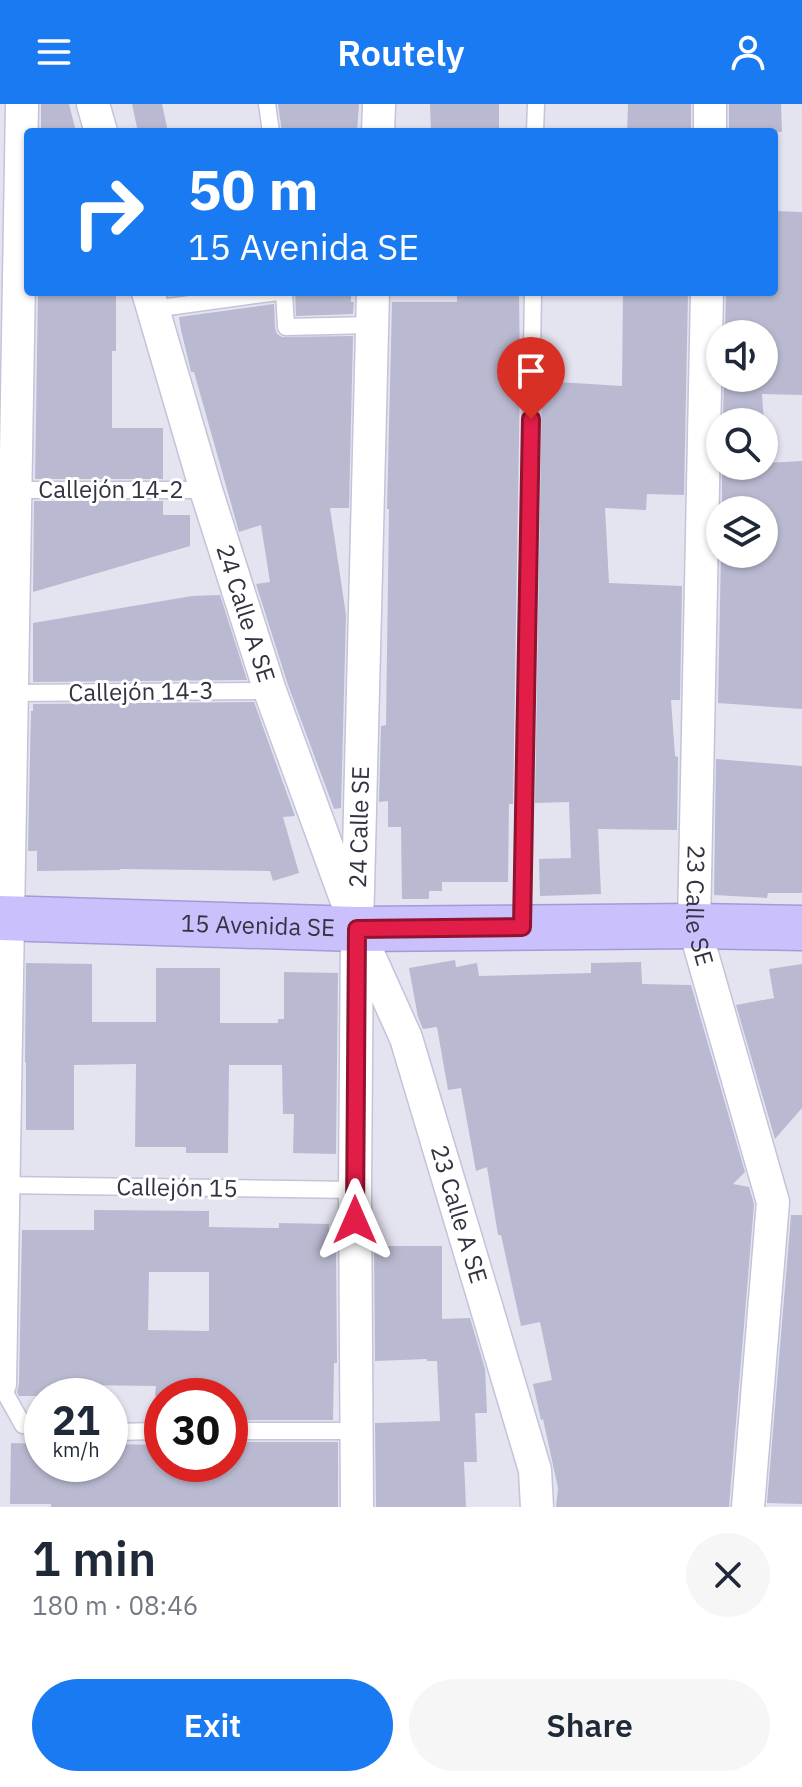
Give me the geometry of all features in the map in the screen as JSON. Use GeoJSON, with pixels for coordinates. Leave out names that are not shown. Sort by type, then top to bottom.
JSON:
{"type":"FeatureCollection","features":[{"type":"Feature","properties":{"kind":"street"},"geometry":{"type":"LineString","coordinates":[[0,1384],[4,919],[12,693],[22,104]]}},
{"type":"Feature","properties":{"kind":"street"},"geometry":{"type":"LineString","coordinates":[[93,104],[100,128]]}},
{"type":"Feature","properties":{"kind":"street"},"geometry":{"type":"LineString","coordinates":[[378,128],[379,104]]}},
{"type":"Feature","properties":{"kind":"street"},"geometry":{"type":"LineString","coordinates":[[710,104],[710,128]]}},
{"type":"Feature","properties":{"kind":"street","name":"24 Calle SE"},"geometry":{"type":"LineString","coordinates":[[357,1507],[357,929],[373,296]]}},
{"type":"Feature","properties":{"kind":"street","name":"23 Calle SE"},"geometry":{"type":"LineString","coordinates":[[707,296],[694,926],[773,1202],[748,1507]]}},
{"type":"Feature","properties":{"kind":"street","name":"24 Calle A SE"},"geometry":{"type":"LineString","coordinates":[[150,301],[270,691],[357,929]]}},
{"type":"Feature","properties":{"kind":"street","name":"15 Avenida SE"},"geometry":{"type":"LineString","coordinates":[[4,919],[357,929],[802,928]]}},
{"type":"Feature","properties":{"kind":"street","name":"23 Calle A SE"},"geometry":{"type":"LineString","coordinates":[[357,929],[406,1038],[535,1470],[537,1507]]}},
{"type":"Feature","properties":{"kind":"lane"},"geometry":{"type":"LineString","coordinates":[[267,104],[270,128]]}},
{"type":"Feature","properties":{"kind":"lane"},"geometry":{"type":"LineString","coordinates":[[535,128],[536,104]]}},
{"type":"Feature","properties":{"kind":"lane"},"geometry":{"type":"LineString","coordinates":[[150,301],[223,296]]}},
{"type":"Feature","properties":{"kind":"lane"},"geometry":{"type":"LineString","coordinates":[[282,296],[286,327],[372,325]]}},
{"type":"Feature","properties":{"kind":"lane"},"geometry":{"type":"LineString","coordinates":[[522,927],[533,296]]}},
{"type":"Feature","properties":{"kind":"lane","name":"Callejón 14-2"},"geometry":{"type":"LineString","coordinates":[[15,490],[206,490]]}},
{"type":"Feature","properties":{"kind":"lane","name":"Callejón 14-3"},"geometry":{"type":"LineString","coordinates":[[12,693],[270,691]]}},
{"type":"Feature","properties":{"kind":"lane","name":"Callejón 15"},"geometry":{"type":"LineString","coordinates":[[2,1185],[355,1190]]}},
{"type":"Feature","properties":{"kind":"lane"},"geometry":{"type":"LineString","coordinates":[[0,1384],[24,1425]]}},
{"type":"Feature","properties":{"kind":"lane"},"geometry":{"type":"LineString","coordinates":[[248,1431],[357,1431]]}},
{"type":"Feature","properties":{"kind":"building"},"geometry":{"type":"Polygon","coordinates":[[[41,104],[69,104],[75,128],[41,128],[41,104]]]}},
{"type":"Feature","properties":{"kind":"building"},"geometry":{"type":"Polygon","coordinates":[[[132,104],[162,104],[167,128],[137,128],[132,104]]]}},
{"type":"Feature","properties":{"kind":"building"},"geometry":{"type":"Polygon","coordinates":[[[278,104],[359,104],[357,128],[281,128],[278,104]]]}},
{"type":"Feature","properties":{"kind":"building"},"geometry":{"type":"Polygon","coordinates":[[[430,104],[499,104],[499,128],[431,128],[430,104]]]}},
{"type":"Feature","properties":{"kind":"building"},"geometry":{"type":"Polygon","coordinates":[[[628,104],[691,104],[691,128],[627,128],[628,104]]]}},
{"type":"Feature","properties":{"kind":"building"},"geometry":{"type":"Polygon","coordinates":[[[729,104],[781,104],[782,132],[778,132],[778,128],[729,128],[729,104]]]}},
{"type":"Feature","properties":{"kind":"building"},"geometry":{"type":"Polygon","coordinates":[[[778,211],[802,212],[802,395],[762,394],[763,408],[723,408],[724,392],[778,392],[778,320],[725,320],[726,296],[778,296],[778,211]]]}},
{"type":"Feature","properties":{"kind":"building"},"geometry":{"type":"Polygon","coordinates":[[[38,296],[116,296],[112,428],[163,428],[163,479],[35,479],[38,296]]]}},
{"type":"Feature","properties":{"kind":"building"},"geometry":{"type":"Polygon","coordinates":[[[295,296],[351,296],[351,302],[354,302],[353,314],[296,316],[295,296]]]}},
{"type":"Feature","properties":{"kind":"building"},"geometry":{"type":"Polygon","coordinates":[[[457,296],[519,296],[513,804],[509,804],[508,882],[442,882],[442,891],[429,891],[429,899],[402,899],[401,827],[388,827],[388,801],[379,802],[381,726],[386,725],[392,302],[457,302],[457,296]]]}},
{"type":"Feature","properties":{"kind":"building"},"geometry":{"type":"Polygon","coordinates":[[[623,296],[688,296],[684,495],[647,494],[646,510],[605,508],[609,583],[682,586],[680,700],[671,700],[675,756],[678,757],[677,830],[598,829],[601,894],[540,896],[539,859],[571,858],[569,802],[535,803],[542,381],[622,386],[623,296]]]}},
{"type":"Feature","properties":{"kind":"building"},"geometry":{"type":"Polygon","coordinates":[[[274,304],[275,328],[282,337],[353,336],[349,508],[330,508],[346,615],[341,808],[334,809],[288,685],[256,584],[270,582],[261,525],[239,532],[194,372],[191,372],[179,317],[274,304]]]}},
{"type":"Feature","properties":{"kind":"building"},"geometry":{"type":"Polygon","coordinates":[[[802,461],[802,709],[718,703],[721,568],[778,568],[778,496],[722,496],[722,480],[778,480],[778,462],[802,461]]]}},
{"type":"Feature","properties":{"kind":"building"},"geometry":{"type":"Polygon","coordinates":[[[34,501],[163,501],[163,515],[190,515],[190,546],[33,592],[34,501]]]}},
{"type":"Feature","properties":{"kind":"building"},"geometry":{"type":"Polygon","coordinates":[[[220,595],[247,680],[33,682],[33,623],[192,596],[220,595]]]}},
{"type":"Feature","properties":{"kind":"building"},"geometry":{"type":"Polygon","coordinates":[[[254,702],[295,816],[283,817],[299,873],[273,881],[270,871],[37,871],[37,851],[28,851],[33,704],[254,702]]]}},
{"type":"Feature","properties":{"kind":"building"},"geometry":{"type":"Polygon","coordinates":[[[716,759],[802,766],[802,893],[768,893],[767,898],[714,895],[716,759]]]}},
{"type":"Feature","properties":{"kind":"building"},"geometry":{"type":"Polygon","coordinates":[[[455,960],[456,967],[477,963],[479,976],[591,973],[591,963],[641,962],[642,984],[691,985],[745,1172],[733,1184],[749,1187],[754,1204],[729,1507],[556,1507],[558,1488],[533,1384],[552,1380],[540,1322],[521,1326],[501,1235],[498,1235],[487,1167],[476,1171],[461,1088],[448,1090],[437,1027],[423,1029],[418,1017],[409,968],[455,960]]]}},
{"type":"Feature","properties":{"kind":"building"},"geometry":{"type":"Polygon","coordinates":[[[26,963],[92,964],[92,1022],[156,1022],[156,968],[220,968],[220,1023],[278,1023],[278,1019],[284,1019],[284,972],[338,973],[336,1154],[293,1153],[294,1114],[283,1114],[282,1065],[229,1065],[228,1153],[186,1153],[186,1147],[135,1147],[136,1064],[74,1065],[74,1130],[26,1130],[26,963]]]}},
{"type":"Feature","properties":{"kind":"building"},"geometry":{"type":"Polygon","coordinates":[[[802,964],[802,1108],[775,1139],[736,1005],[774,998],[769,969],[802,964]]]}},
{"type":"Feature","properties":{"kind":"building"},"geometry":{"type":"Polygon","coordinates":[[[94,1210],[209,1211],[209,1227],[279,1228],[279,1223],[329,1224],[329,1246],[336,1246],[337,1363],[334,1363],[333,1420],[248,1420],[248,1378],[144,1378],[144,1386],[128,1386],[128,1378],[24,1378],[24,1396],[19,1396],[22,1230],[94,1230],[94,1210]],[[149,1272],[148,1330],[209,1331],[209,1272],[149,1272]]]}},
{"type":"Feature","properties":{"kind":"building"},"geometry":{"type":"Polygon","coordinates":[[[791,1215],[802,1215],[802,1504],[767,1503],[791,1215]]]}},
{"type":"Feature","properties":{"kind":"building"},"geometry":{"type":"Polygon","coordinates":[[[374,1246],[442,1246],[442,1319],[470,1318],[485,1369],[487,1413],[475,1413],[477,1462],[464,1462],[466,1507],[376,1507],[375,1423],[440,1421],[437,1361],[375,1361],[374,1246]]]}},
{"type":"Feature","properties":{"kind":"building"},"geometry":{"type":"Polygon","coordinates":[[[248,1442],[338,1442],[338,1507],[51,1507],[51,1504],[10,1504],[11,1443],[24,1443],[24,1482],[128,1482],[128,1444],[144,1445],[144,1482],[248,1482],[248,1442]]]}},
{"type":"Feature","properties":{"kind":"route"},"geometry":{"type":"LineString","coordinates":[[355,1220],[357,929],[522,927],[531,419]]}}]}
